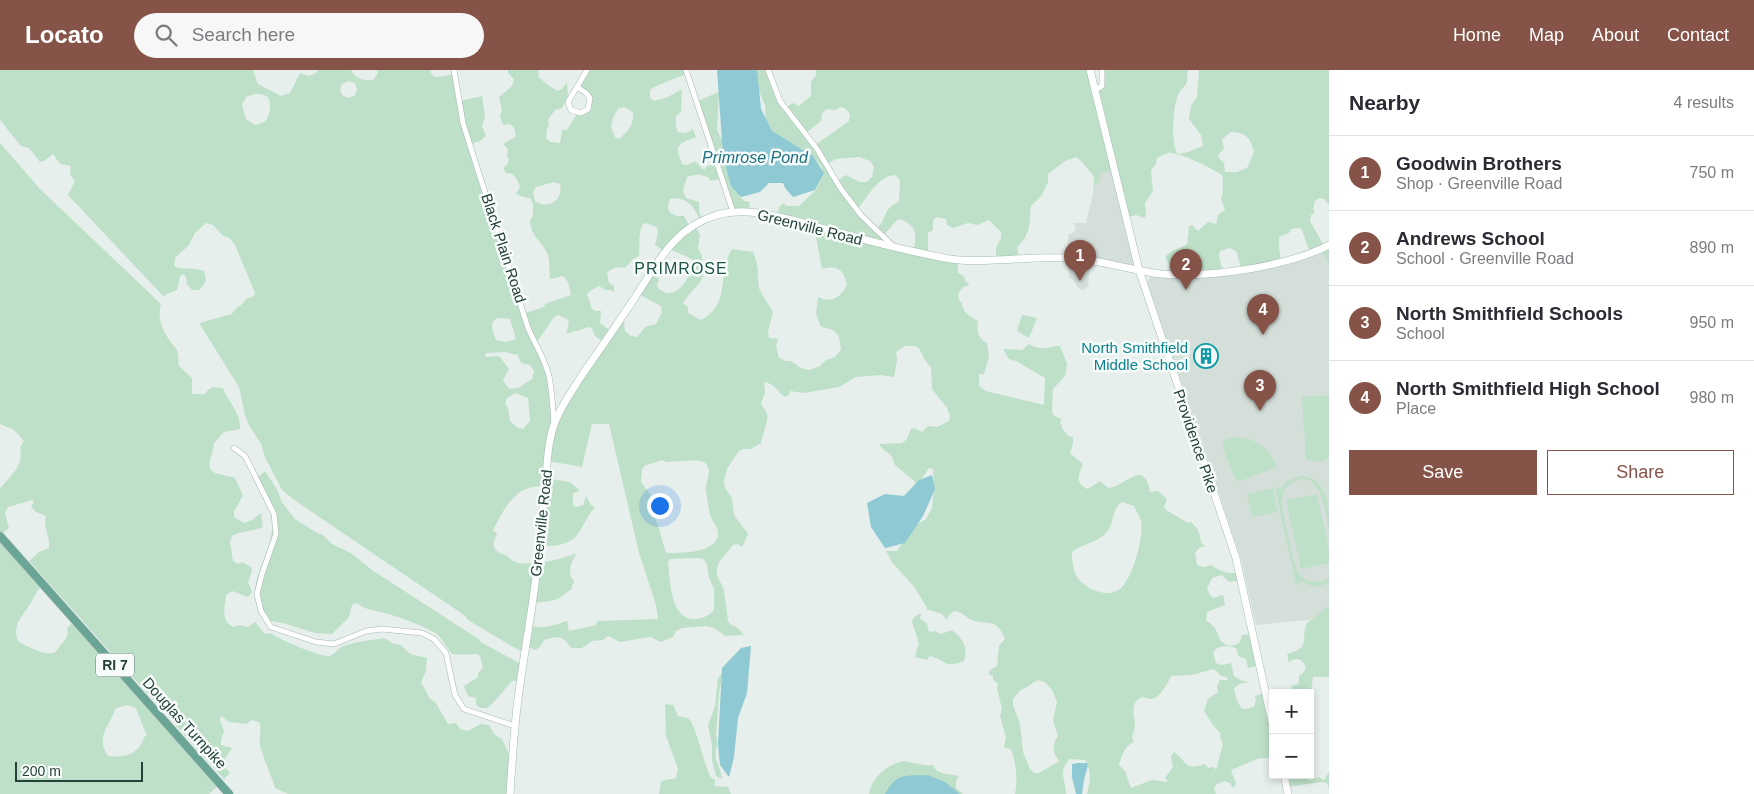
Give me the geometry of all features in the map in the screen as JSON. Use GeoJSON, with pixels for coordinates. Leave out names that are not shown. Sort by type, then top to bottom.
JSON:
{"type":"FeatureCollection","features":[{"type":"Feature","properties":{"kind":"main road","name":"Providence Pike"},"geometry":{"type":"LineString","coordinates":[[1090,70],[1139,270],[1236,558],[1269,709]]}},
{"type":"Feature","properties":{"kind":"main road","name":"Greenville Road"},"geometry":{"type":"LineString","coordinates":[[510,794],[515,726],[535,588],[548,453],[554,425],[568,396],[670,244],[680,235],[702,221],[718,215],[748,212],[770,214],[894,248],[957,260],[1041,257],[1075,258],[1139,270],[1182,275],[1224,272],[1295,259],[1329,245]]}},
{"type":"Feature","properties":{"kind":"main road","name":"Douglas Turnpike"},"geometry":{"type":"LineString","coordinates":[[0,536],[229,794]]}},
{"type":"Feature","properties":{"kind":"main road"},"geometry":{"type":"LineString","coordinates":[[1285,779],[1288,794]]}},
{"type":"Feature","properties":{"kind":"street","name":"Black Plain Road"},"geometry":{"type":"LineString","coordinates":[[454,70],[463,123],[528,328],[544,360],[549,376],[554,425]]}},
{"type":"Feature","properties":{"kind":"street"},"geometry":{"type":"LineString","coordinates":[[577,87],[590,98],[588,109],[584,112],[571,110],[568,102],[587,70]]}},
{"type":"Feature","properties":{"kind":"street"},"geometry":{"type":"LineString","coordinates":[[686,70],[733,212]]}},
{"type":"Feature","properties":{"kind":"street"},"geometry":{"type":"LineString","coordinates":[[768,70],[780,101],[817,149],[841,189],[862,215],[894,248]]}},
{"type":"Feature","properties":{"kind":"street"},"geometry":{"type":"LineString","coordinates":[[1095,90],[1102,86],[1102,70]]}},
{"type":"Feature","properties":{"kind":"street"},"geometry":{"type":"LineString","coordinates":[[234,448],[245,456],[274,514],[276,534],[257,594],[261,611],[271,627],[316,642],[334,644],[366,631],[382,629],[422,633],[434,639],[446,653],[455,695],[464,709],[515,726]]}},
{"type":"Feature","properties":{"kind":"shaded area"},"geometry":{"type":"Polygon","coordinates":[[[1114,169],[1138,269],[1093,260],[1090,267],[1088,286],[1083,290],[1078,288],[1069,277],[1068,235],[1074,232],[1076,227],[1073,223],[1086,223],[1095,186],[1100,174],[1114,169]]]}},
{"type":"Feature","properties":{"kind":"shaded area"},"geometry":{"type":"Polygon","coordinates":[[[1329,249],[1329,612],[1326,618],[1256,625],[1241,558],[1147,282],[1151,277],[1205,278],[1267,268],[1300,261],[1329,249]]]}},
{"type":"Feature","properties":{"kind":"green space"},"geometry":{"type":"Polygon","coordinates":[[[0,70],[253,70],[258,84],[281,96],[290,93],[300,73],[309,76],[318,70],[351,70],[363,80],[373,80],[378,73],[377,70],[430,70],[435,77],[454,74],[460,101],[482,96],[485,116],[482,126],[486,136],[480,141],[471,144],[525,313],[571,295],[568,282],[563,276],[550,279],[548,255],[534,235],[531,226],[530,220],[533,216],[533,204],[531,199],[515,193],[520,186],[518,181],[515,176],[506,173],[503,168],[509,160],[507,157],[508,149],[503,144],[515,137],[516,133],[510,124],[503,125],[500,117],[502,110],[499,97],[512,86],[514,79],[508,73],[508,70],[538,70],[539,78],[558,91],[567,84],[568,97],[562,108],[555,110],[548,120],[549,126],[546,138],[550,142],[560,143],[562,130],[567,130],[578,112],[585,111],[590,97],[578,87],[586,70],[686,70],[687,74],[650,90],[650,98],[654,101],[668,97],[682,89],[681,112],[676,116],[676,127],[678,132],[685,133],[691,131],[692,128],[696,137],[685,141],[679,146],[678,152],[682,164],[687,165],[695,161],[704,170],[707,166],[717,163],[697,101],[719,92],[717,130],[740,197],[744,201],[750,202],[749,211],[733,212],[722,179],[710,181],[709,178],[698,175],[687,177],[683,190],[686,198],[699,202],[702,220],[700,221],[696,211],[686,201],[670,199],[668,205],[669,212],[677,216],[684,216],[690,227],[695,225],[700,235],[698,249],[702,258],[703,276],[683,303],[688,307],[688,313],[701,320],[711,313],[717,306],[720,297],[727,259],[732,249],[753,252],[759,288],[773,312],[768,331],[769,338],[778,339],[776,346],[779,358],[791,361],[801,368],[809,370],[835,357],[841,349],[838,335],[831,329],[821,327],[816,314],[818,297],[827,300],[835,298],[842,293],[847,285],[844,275],[836,268],[822,269],[814,226],[777,215],[780,206],[784,203],[786,206],[799,206],[816,190],[823,175],[822,167],[808,151],[786,143],[766,128],[765,105],[759,91],[754,70],[769,70],[771,78],[786,107],[793,103],[799,106],[811,96],[811,82],[816,75],[816,70],[1090,70],[1095,89],[1101,86],[1102,70],[1188,70],[1187,82],[1176,100],[1174,116],[1173,134],[1175,149],[1178,154],[1203,146],[1201,135],[1189,119],[1191,106],[1197,97],[1199,70],[1329,70],[1329,205],[1324,199],[1319,198],[1315,201],[1313,209],[1315,213],[1311,215],[1310,221],[1324,246],[1329,244],[1329,264],[1321,248],[1310,253],[1302,230],[1299,228],[1291,229],[1289,233],[1279,237],[1281,262],[1241,268],[1236,251],[1230,248],[1220,251],[1219,256],[1223,271],[1169,273],[1169,264],[1166,256],[1187,244],[1189,226],[1192,225],[1198,231],[1208,222],[1216,224],[1218,215],[1225,210],[1221,199],[1223,176],[1173,153],[1157,158],[1156,164],[1151,171],[1153,191],[1145,203],[1146,216],[1144,218],[1136,215],[1126,218],[1114,170],[1100,174],[1100,180],[1095,186],[1093,194],[1094,176],[1077,157],[1065,161],[1048,174],[1048,182],[1042,195],[1031,206],[1029,228],[1025,238],[1017,247],[1019,258],[996,260],[996,248],[1001,238],[1001,232],[989,220],[977,225],[968,223],[953,228],[947,225],[946,219],[937,217],[933,220],[933,230],[928,233],[928,253],[958,260],[958,273],[964,276],[969,284],[963,287],[958,294],[959,300],[967,314],[978,321],[978,334],[987,343],[989,357],[984,374],[979,374],[979,386],[986,391],[1044,405],[1045,378],[1009,359],[1003,349],[1022,350],[1029,344],[1042,348],[1060,346],[1067,364],[1065,376],[1053,389],[1052,412],[1054,416],[1062,419],[1060,421],[1062,428],[1068,436],[1073,437],[1070,453],[1083,464],[1079,475],[1081,485],[1088,489],[1100,481],[1108,488],[1134,476],[1143,476],[1150,492],[1158,491],[1167,499],[1164,508],[1166,510],[1188,523],[1191,522],[1197,529],[1201,542],[1205,546],[1199,548],[1195,553],[1197,565],[1203,567],[1211,565],[1228,573],[1239,572],[1241,580],[1229,582],[1222,575],[1212,578],[1207,589],[1213,598],[1223,595],[1225,605],[1207,612],[1206,620],[1215,628],[1220,640],[1230,646],[1221,647],[1213,652],[1216,663],[1221,665],[1231,663],[1234,676],[1243,681],[1250,682],[1240,684],[1234,688],[1241,708],[1254,707],[1255,696],[1264,693],[1269,714],[1269,758],[1257,759],[1231,770],[1236,784],[1233,788],[1230,783],[1225,781],[1217,784],[1214,788],[1216,794],[1087,794],[1090,776],[1089,768],[1085,760],[1070,759],[1063,772],[1066,794],[1015,794],[1015,766],[1011,749],[1004,747],[1006,737],[1000,717],[1002,709],[997,688],[998,684],[993,680],[993,676],[989,675],[989,671],[997,666],[999,646],[1005,639],[1002,632],[995,625],[972,620],[962,613],[954,611],[948,616],[947,620],[942,614],[926,609],[915,588],[892,562],[886,551],[897,551],[914,526],[926,519],[932,508],[933,469],[929,468],[915,488],[915,482],[894,464],[891,455],[879,444],[902,443],[906,440],[911,429],[914,428],[922,432],[928,426],[937,427],[949,421],[950,416],[947,408],[932,389],[931,368],[919,348],[915,346],[905,346],[896,352],[897,360],[894,377],[881,375],[856,377],[839,387],[803,393],[790,391],[789,395],[785,397],[773,385],[764,383],[765,393],[761,403],[767,417],[761,443],[751,449],[743,449],[738,452],[727,469],[724,481],[725,488],[732,498],[734,515],[748,534],[742,547],[738,544],[733,545],[719,562],[717,569],[717,575],[724,590],[728,621],[744,635],[725,636],[714,628],[706,626],[682,628],[676,631],[673,637],[661,642],[650,637],[620,642],[608,636],[603,640],[592,641],[582,648],[571,648],[565,641],[557,637],[544,640],[536,650],[527,647],[525,654],[468,620],[464,615],[282,490],[265,457],[261,444],[249,425],[239,387],[199,323],[232,314],[246,299],[254,296],[255,293],[235,245],[229,238],[223,236],[213,225],[206,223],[195,233],[189,245],[175,258],[174,266],[204,271],[206,279],[204,284],[199,290],[192,290],[187,284],[186,276],[182,274],[177,290],[163,296],[68,195],[75,181],[70,175],[71,166],[60,164],[53,154],[40,162],[29,148],[21,146],[0,120],[0,70]],[[348,81],[342,84],[340,91],[343,96],[349,98],[355,95],[357,89],[355,83],[348,81]],[[255,94],[246,97],[242,105],[246,119],[255,125],[265,122],[270,110],[270,104],[268,97],[255,94]],[[624,107],[618,109],[611,127],[615,137],[619,139],[628,130],[633,117],[633,112],[624,107]],[[841,107],[835,110],[827,109],[822,114],[821,121],[806,133],[815,145],[849,121],[850,114],[841,107]],[[1232,132],[1222,140],[1224,149],[1218,157],[1224,163],[1225,172],[1237,172],[1247,168],[1254,152],[1247,137],[1232,132]],[[859,157],[836,159],[827,164],[837,181],[846,175],[860,182],[867,182],[872,177],[874,167],[870,161],[859,157]],[[895,175],[888,177],[873,188],[857,209],[877,228],[888,209],[899,201],[900,180],[895,175]],[[554,182],[536,187],[533,192],[535,201],[540,204],[550,204],[560,195],[560,184],[554,182]],[[897,220],[884,235],[893,246],[913,250],[915,235],[912,227],[905,221],[897,220]],[[645,223],[641,229],[639,256],[633,259],[625,268],[615,268],[607,273],[609,283],[614,286],[614,293],[599,286],[587,294],[592,309],[601,311],[600,323],[611,331],[620,320],[624,322],[625,331],[631,336],[637,337],[645,327],[656,324],[662,312],[661,306],[638,294],[650,273],[659,279],[657,286],[659,289],[672,293],[685,282],[691,270],[693,260],[668,248],[664,251],[655,245],[658,233],[657,227],[645,223]],[[558,315],[554,317],[535,345],[545,363],[554,421],[604,342],[595,336],[592,328],[589,327],[566,334],[569,322],[558,315]],[[498,318],[492,325],[496,340],[506,342],[516,339],[510,319],[498,318]],[[505,352],[486,353],[485,357],[499,356],[509,369],[503,380],[509,389],[518,388],[532,379],[534,371],[530,365],[521,363],[517,353],[516,355],[505,352]],[[515,393],[507,398],[505,403],[508,408],[510,421],[518,428],[523,429],[530,421],[528,398],[515,393]],[[592,424],[582,467],[548,461],[546,478],[570,482],[580,491],[573,493],[573,505],[576,507],[583,505],[586,496],[595,508],[577,535],[570,541],[554,546],[539,546],[544,486],[525,489],[518,493],[502,513],[493,530],[497,534],[494,548],[515,562],[537,563],[577,553],[570,570],[574,581],[571,590],[555,600],[533,602],[529,625],[544,627],[567,621],[569,631],[596,625],[597,621],[658,619],[656,605],[639,553],[609,424],[592,424]],[[662,460],[644,466],[641,482],[650,494],[652,511],[665,550],[667,553],[681,553],[699,551],[713,545],[717,539],[718,532],[710,515],[706,495],[708,466],[698,461],[667,462],[662,460]],[[1122,502],[1116,509],[1111,526],[1106,533],[1072,552],[1073,567],[1080,581],[1089,588],[1101,592],[1112,593],[1122,587],[1134,565],[1139,546],[1141,536],[1140,517],[1134,506],[1122,502]],[[699,558],[671,559],[668,562],[671,589],[676,607],[681,614],[688,618],[697,619],[707,616],[714,610],[714,589],[706,562],[699,558]],[[1214,669],[1191,675],[1171,676],[1157,697],[1151,699],[1142,697],[1136,701],[1133,710],[1135,726],[1132,737],[1134,742],[1122,755],[1119,765],[1125,771],[1131,788],[1152,780],[1168,782],[1165,778],[1173,767],[1171,756],[1174,752],[1190,766],[1205,764],[1208,768],[1214,767],[1216,770],[1223,744],[1220,738],[1221,734],[1204,711],[1208,699],[1218,692],[1217,686],[1220,680],[1228,680],[1227,677],[1221,676],[1214,669]],[[1038,680],[1020,691],[1013,699],[1013,705],[1020,724],[1023,752],[1030,769],[1034,773],[1039,773],[1059,761],[1054,749],[1058,736],[1053,720],[1057,702],[1052,690],[1046,683],[1038,680]]]}},
{"type":"Feature","properties":{"kind":"green space"},"geometry":{"type":"Polygon","coordinates":[[[0,143],[40,189],[161,304],[161,324],[167,337],[177,350],[179,366],[192,378],[192,394],[204,394],[212,387],[223,388],[236,412],[240,422],[240,429],[224,432],[214,443],[210,469],[215,473],[235,478],[243,495],[234,512],[234,517],[244,523],[261,513],[263,527],[232,536],[230,542],[233,561],[238,564],[242,562],[251,567],[252,571],[248,582],[252,592],[248,597],[232,591],[226,595],[224,613],[229,624],[233,627],[240,625],[248,627],[255,622],[265,634],[271,633],[299,647],[324,656],[334,654],[346,645],[384,638],[394,644],[401,645],[410,654],[427,658],[426,671],[421,682],[430,699],[436,703],[448,724],[456,723],[460,729],[468,731],[481,724],[489,725],[494,734],[502,739],[512,761],[508,794],[289,794],[275,788],[260,746],[261,728],[259,722],[251,720],[247,724],[229,722],[221,716],[220,720],[224,731],[221,745],[232,748],[223,762],[230,773],[224,779],[29,561],[39,552],[49,548],[45,524],[46,516],[36,512],[31,506],[34,502],[32,500],[8,507],[5,513],[9,528],[0,535],[0,488],[18,465],[21,454],[20,448],[24,441],[14,430],[0,424],[0,143]]]}},
{"type":"Feature","properties":{"kind":"green space"},"geometry":{"type":"Polygon","coordinates":[[[1022,315],[1037,318],[1029,338],[1017,331],[1022,315]]]}},
{"type":"Feature","properties":{"kind":"green space"},"geometry":{"type":"Polygon","coordinates":[[[1329,395],[1329,458],[1320,462],[1306,460],[1302,397],[1329,395]]]}},
{"type":"Feature","properties":{"kind":"green space"},"geometry":{"type":"Polygon","coordinates":[[[1235,437],[1249,439],[1261,445],[1270,454],[1277,467],[1236,481],[1223,449],[1223,442],[1225,440],[1235,437]]]}},
{"type":"Feature","properties":{"kind":"green space"},"geometry":{"type":"Polygon","coordinates":[[[265,471],[278,491],[281,501],[295,519],[323,535],[332,544],[351,553],[372,570],[479,641],[523,665],[521,680],[512,681],[491,705],[487,708],[480,708],[476,705],[476,698],[468,696],[464,686],[478,677],[478,673],[483,668],[480,656],[476,654],[452,654],[440,637],[427,628],[362,607],[356,603],[352,605],[349,617],[332,634],[315,633],[270,621],[257,601],[255,589],[272,532],[272,517],[255,480],[265,471]]]}},
{"type":"Feature","properties":{"kind":"green space"},"geometry":{"type":"Polygon","coordinates":[[[1301,476],[1317,482],[1326,495],[1329,529],[1320,494],[1316,486],[1310,481],[1302,479],[1293,482],[1287,487],[1282,498],[1283,512],[1297,571],[1304,578],[1312,582],[1320,582],[1329,578],[1329,583],[1321,586],[1310,585],[1300,580],[1300,584],[1296,585],[1275,488],[1279,487],[1280,490],[1287,481],[1301,476]]]}},
{"type":"Feature","properties":{"kind":"green space"},"geometry":{"type":"Polygon","coordinates":[[[1273,488],[1278,512],[1252,517],[1247,494],[1273,488]]]}},
{"type":"Feature","properties":{"kind":"green space"},"geometry":{"type":"Polygon","coordinates":[[[1317,494],[1329,550],[1329,563],[1301,569],[1286,500],[1317,494]]]}},
{"type":"Feature","properties":{"kind":"green space"},"geometry":{"type":"Polygon","coordinates":[[[0,538],[42,586],[18,622],[16,636],[18,641],[41,652],[55,652],[65,640],[67,628],[73,622],[219,785],[209,794],[0,794],[0,538]],[[127,705],[116,708],[103,737],[104,749],[108,756],[131,754],[147,736],[136,708],[127,705]]]}},
{"type":"Feature","properties":{"kind":"green space"},"geometry":{"type":"Polygon","coordinates":[[[1329,606],[1329,677],[1313,677],[1311,689],[1292,689],[1291,686],[1297,685],[1299,676],[1306,667],[1299,659],[1292,660],[1289,663],[1287,654],[1295,652],[1302,646],[1307,623],[1329,606]]]}},
{"type":"Feature","properties":{"kind":"green space"},"geometry":{"type":"Polygon","coordinates":[[[921,613],[920,618],[927,624],[929,632],[935,631],[941,634],[952,630],[959,636],[964,643],[966,651],[964,661],[949,664],[930,656],[927,660],[915,657],[919,643],[912,622],[914,617],[921,613]]]}},
{"type":"Feature","properties":{"kind":"green space"},"geometry":{"type":"Polygon","coordinates":[[[1252,634],[1259,665],[1248,668],[1246,659],[1238,656],[1237,649],[1230,646],[1237,644],[1242,635],[1252,634]]]}},
{"type":"Feature","properties":{"kind":"green space"},"geometry":{"type":"Polygon","coordinates":[[[723,672],[719,693],[716,736],[716,759],[722,779],[716,776],[708,725],[715,706],[718,678],[723,672]]]}},
{"type":"Feature","properties":{"kind":"green space"},"geometry":{"type":"Polygon","coordinates":[[[665,704],[673,705],[678,716],[689,719],[711,778],[715,780],[715,786],[728,787],[731,794],[659,794],[661,781],[676,778],[678,769],[666,736],[665,704]]]}},
{"type":"Feature","properties":{"kind":"green space"},"geometry":{"type":"Polygon","coordinates":[[[903,761],[933,765],[937,771],[959,776],[956,781],[956,788],[963,794],[869,794],[873,782],[881,773],[891,765],[903,761]]]}},
{"type":"Feature","properties":{"kind":"green space"},"geometry":{"type":"Polygon","coordinates":[[[1329,772],[1329,789],[1327,783],[1322,782],[1285,787],[1283,779],[1310,780],[1319,777],[1324,780],[1329,772]]]}},
{"type":"Feature","properties":{"kind":"water","name":"Primrose Pond"},"geometry":{"type":"Polygon","coordinates":[[[717,70],[757,70],[761,109],[772,131],[813,156],[824,173],[815,190],[793,197],[783,183],[769,183],[760,192],[741,197],[731,186],[723,155],[717,70]]]}},
{"type":"Feature","properties":{"kind":"water"},"geometry":{"type":"Polygon","coordinates":[[[932,475],[935,489],[923,516],[905,543],[885,548],[871,527],[867,503],[885,494],[904,496],[919,480],[932,475]]]}},
{"type":"Feature","properties":{"kind":"water"},"geometry":{"type":"Polygon","coordinates":[[[751,646],[747,693],[738,718],[734,757],[729,777],[720,765],[718,744],[722,668],[741,648],[751,646]]]}},
{"type":"Feature","properties":{"kind":"water"},"geometry":{"type":"Polygon","coordinates":[[[1087,763],[1088,765],[1082,794],[1076,794],[1072,777],[1072,764],[1087,763]]]}},
{"type":"Feature","properties":{"kind":"water"},"geometry":{"type":"Polygon","coordinates":[[[928,775],[945,782],[960,794],[885,794],[894,782],[902,777],[928,775]]]}},
{"type":"Feature","properties":{"kind":"place","name":"Goodwin Brothers"},"geometry":{"type":"Point","coordinates":[1080,281]}},
{"type":"Feature","properties":{"kind":"place","name":"Andrews School"},"geometry":{"type":"Point","coordinates":[1186,290]}},
{"type":"Feature","properties":{"kind":"place","name":"North Smithfield High School"},"geometry":{"type":"Point","coordinates":[1263,335]}},
{"type":"Feature","properties":{"kind":"place","name":"North Smithfield Middle School"},"geometry":{"type":"Point","coordinates":[1206,356]}},
{"type":"Feature","properties":{"kind":"place","name":"North Smithfield Schools"},"geometry":{"type":"Point","coordinates":[1260,411]}},
{"type":"Feature","properties":{"kind":"district","name":"PRIMROSE"},"geometry":{"type":"Point","coordinates":[681,268]}}]}
